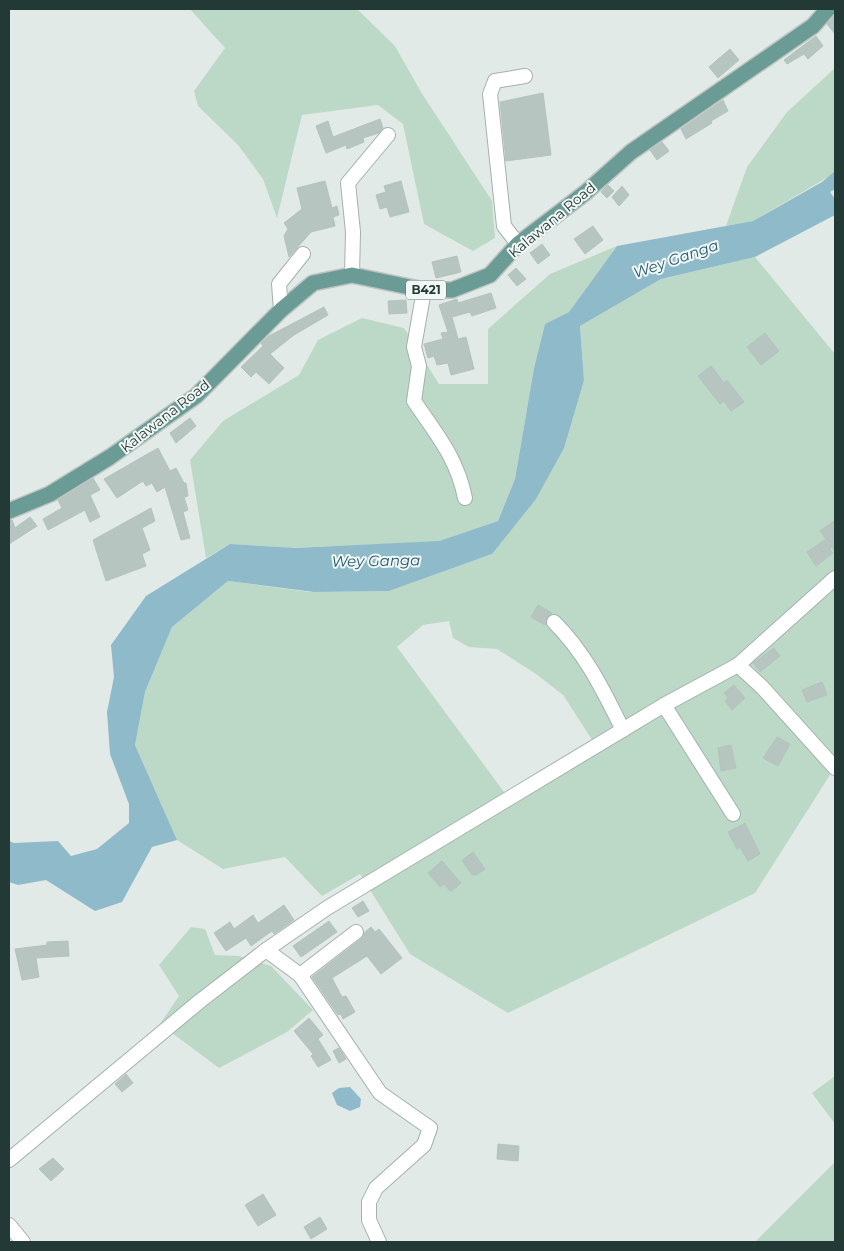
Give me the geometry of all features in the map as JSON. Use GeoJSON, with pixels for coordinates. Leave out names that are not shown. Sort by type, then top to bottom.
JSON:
{"type":"FeatureCollection","features":[{"type":"Feature","properties":{"kind":"main road","name":"Kalawana Road"},"geometry":{"type":"LineString","coordinates":[[9,511],[50,494],[110,458],[196,396],[281,310],[313,283],[352,275],[424,290],[452,290],[490,276],[518,244],[585,193],[631,152],[813,26],[828,9]]}},
{"type":"Feature","properties":{"kind":"street"},"geometry":{"type":"LineString","coordinates":[[518,244],[504,226],[490,94],[495,81],[525,76]]}},
{"type":"Feature","properties":{"kind":"street"},"geometry":{"type":"LineString","coordinates":[[352,275],[353,232],[348,183],[388,135]]}},
{"type":"Feature","properties":{"kind":"street"},"geometry":{"type":"LineString","coordinates":[[281,310],[279,284],[303,254]]}},
{"type":"Feature","properties":{"kind":"street"},"geometry":{"type":"LineString","coordinates":[[424,290],[414,347],[419,366],[414,401],[448,451],[460,475],[466,498]]}},
{"type":"Feature","properties":{"kind":"street"},"geometry":{"type":"LineString","coordinates":[[9,1160],[200,1001],[266,950],[327,908],[664,705],[738,665],[835,578]]}},
{"type":"Feature","properties":{"kind":"street"},"geometry":{"type":"LineString","coordinates":[[554,622],[574,641],[594,673],[622,730]]}},
{"type":"Feature","properties":{"kind":"street"},"geometry":{"type":"LineString","coordinates":[[738,665],[762,687],[835,768]]}},
{"type":"Feature","properties":{"kind":"street"},"geometry":{"type":"LineString","coordinates":[[664,705],[733,814]]}},
{"type":"Feature","properties":{"kind":"street"},"geometry":{"type":"LineString","coordinates":[[300,975],[356,932]]}},
{"type":"Feature","properties":{"kind":"street"},"geometry":{"type":"LineString","coordinates":[[266,950],[300,975],[380,1093],[430,1128],[424,1145],[376,1188],[369,1202],[369,1220],[374,1242]]}},
{"type":"Feature","properties":{"kind":"street"},"geometry":{"type":"LineString","coordinates":[[369,1220],[379,1242]]}},
{"type":"Feature","properties":{"kind":"street"},"geometry":{"type":"LineString","coordinates":[[9,1225],[23,1242]]}},
{"type":"Feature","properties":{"kind":"green space"},"geometry":{"type":"Polygon","coordinates":[[[190,9],[357,9],[395,46],[421,92],[492,201],[495,238],[473,251],[424,224],[403,124],[378,105],[302,115],[277,218],[263,179],[238,145],[198,106],[194,91],[225,48],[190,9]]]}},
{"type":"Feature","properties":{"kind":"green space"},"geometry":{"type":"Polygon","coordinates":[[[835,68],[835,173],[753,221],[726,226],[747,167],[787,112],[835,68]]]}},
{"type":"Feature","properties":{"kind":"green space"},"geometry":{"type":"Polygon","coordinates":[[[617,246],[569,312],[545,324],[534,368],[515,479],[498,521],[436,542],[290,548],[230,544],[206,558],[190,460],[223,421],[299,375],[318,340],[362,318],[404,328],[439,384],[488,384],[488,329],[550,274],[617,246]]]}},
{"type":"Feature","properties":{"kind":"green space"},"geometry":{"type":"Polygon","coordinates":[[[755,257],[835,354],[835,767],[755,893],[508,1013],[410,954],[360,874],[322,896],[285,857],[223,869],[177,840],[135,745],[145,692],[172,627],[228,581],[309,592],[389,591],[492,554],[584,380],[580,326],[661,279],[755,257]],[[449,621],[423,625],[397,647],[507,796],[596,746],[563,695],[536,674],[497,649],[469,647],[453,638],[449,621]]]}},
{"type":"Feature","properties":{"kind":"green space"},"geometry":{"type":"Polygon","coordinates":[[[191,927],[205,929],[215,955],[239,956],[271,966],[313,1010],[287,1032],[219,1068],[160,1024],[179,996],[159,965],[191,927]]]}},
{"type":"Feature","properties":{"kind":"green space"},"geometry":{"type":"Polygon","coordinates":[[[835,1076],[835,1124],[812,1093],[835,1076]]]}},
{"type":"Feature","properties":{"kind":"green space"},"geometry":{"type":"Polygon","coordinates":[[[835,1162],[835,1242],[755,1242],[835,1162]]]}},
{"type":"Feature","properties":{"kind":"water","name":"Wey Ganga"},"geometry":{"type":"Polygon","coordinates":[[[835,171],[835,189],[830,192],[835,199],[835,215],[755,257],[661,279],[580,326],[584,380],[564,448],[536,499],[492,554],[389,591],[314,592],[228,581],[172,627],[145,692],[135,745],[177,840],[152,847],[122,902],[95,911],[46,880],[18,885],[9,882],[9,841],[14,843],[58,841],[71,856],[97,849],[129,823],[129,804],[110,754],[107,712],[114,677],[111,645],[146,596],[230,544],[295,548],[439,541],[498,521],[515,479],[534,368],[545,324],[569,312],[617,246],[753,221],[822,182],[835,171]]]}},
{"type":"Feature","properties":{"kind":"water"},"geometry":{"type":"Polygon","coordinates":[[[350,1087],[361,1099],[360,1107],[350,1111],[337,1105],[332,1093],[339,1088],[350,1087]]]}},
{"type":"Feature","properties":{"kind":"building"},"geometry":{"type":"Polygon","coordinates":[[[835,15],[835,34],[827,24],[835,15]]]}},
{"type":"Feature","properties":{"kind":"building"},"geometry":{"type":"Polygon","coordinates":[[[816,36],[823,46],[808,59],[804,54],[787,64],[784,60],[816,36]]]}},
{"type":"Feature","properties":{"kind":"building"},"geometry":{"type":"Polygon","coordinates":[[[730,49],[739,60],[718,78],[709,67],[730,49]]]}},
{"type":"Feature","properties":{"kind":"building"},"geometry":{"type":"Polygon","coordinates":[[[543,93],[551,155],[506,161],[500,102],[543,93]]]}},
{"type":"Feature","properties":{"kind":"building"},"geometry":{"type":"Polygon","coordinates":[[[723,100],[728,111],[686,139],[681,129],[723,100]]]}},
{"type":"Feature","properties":{"kind":"building"},"geometry":{"type":"Polygon","coordinates":[[[380,119],[383,128],[379,133],[363,138],[364,142],[347,149],[346,145],[326,153],[316,126],[328,121],[333,137],[380,119]]]}},
{"type":"Feature","properties":{"kind":"building"},"geometry":{"type":"Polygon","coordinates":[[[662,142],[669,151],[657,160],[650,150],[662,142]]]}},
{"type":"Feature","properties":{"kind":"building"},"geometry":{"type":"Polygon","coordinates":[[[325,181],[332,208],[337,206],[339,215],[333,217],[335,226],[311,232],[289,257],[284,236],[288,229],[284,223],[302,209],[297,188],[325,181]]]}},
{"type":"Feature","properties":{"kind":"building"},"geometry":{"type":"Polygon","coordinates":[[[401,181],[409,212],[390,217],[387,207],[380,209],[376,195],[386,192],[384,186],[401,181]]]}},
{"type":"Feature","properties":{"kind":"building"},"geometry":{"type":"Polygon","coordinates":[[[608,185],[614,191],[607,198],[601,192],[608,185]]]}},
{"type":"Feature","properties":{"kind":"building"},"geometry":{"type":"Polygon","coordinates":[[[622,186],[629,195],[619,206],[612,197],[622,186]]]}},
{"type":"Feature","properties":{"kind":"building"},"geometry":{"type":"Polygon","coordinates":[[[593,226],[603,240],[585,254],[574,239],[593,226]]]}},
{"type":"Feature","properties":{"kind":"building"},"geometry":{"type":"Polygon","coordinates":[[[542,244],[550,255],[538,264],[530,253],[542,244]]]}},
{"type":"Feature","properties":{"kind":"building"},"geometry":{"type":"Polygon","coordinates":[[[457,256],[461,272],[436,278],[432,262],[457,256]]]}},
{"type":"Feature","properties":{"kind":"building"},"geometry":{"type":"Polygon","coordinates":[[[516,268],[526,279],[517,286],[508,275],[516,268]]]}},
{"type":"Feature","properties":{"kind":"building"},"geometry":{"type":"Polygon","coordinates":[[[491,293],[496,308],[472,316],[470,312],[452,317],[458,339],[466,337],[474,369],[451,375],[448,363],[437,365],[434,356],[428,358],[424,344],[443,339],[441,333],[448,332],[439,305],[457,299],[458,303],[491,293]]]}},
{"type":"Feature","properties":{"kind":"building"},"geometry":{"type":"Polygon","coordinates":[[[406,300],[407,313],[389,314],[388,301],[406,300]]]}},
{"type":"Feature","properties":{"kind":"building"},"geometry":{"type":"Polygon","coordinates":[[[324,307],[328,315],[294,335],[270,354],[284,368],[269,384],[256,372],[251,377],[241,367],[263,346],[261,343],[269,336],[324,307]]]}},
{"type":"Feature","properties":{"kind":"building"},"geometry":{"type":"Polygon","coordinates":[[[765,333],[779,351],[761,365],[747,347],[765,333]]]}},
{"type":"Feature","properties":{"kind":"building"},"geometry":{"type":"Polygon","coordinates":[[[711,366],[724,383],[727,380],[744,402],[731,411],[724,401],[720,404],[698,376],[711,366]]]}},
{"type":"Feature","properties":{"kind":"building"},"geometry":{"type":"Polygon","coordinates":[[[190,418],[196,426],[176,443],[170,433],[190,418]]]}},
{"type":"Feature","properties":{"kind":"building"},"geometry":{"type":"Polygon","coordinates":[[[158,448],[170,471],[176,468],[184,483],[186,483],[188,496],[184,497],[188,510],[183,512],[190,538],[181,540],[165,487],[157,492],[152,483],[146,486],[143,481],[117,498],[104,479],[158,448]]]}},
{"type":"Feature","properties":{"kind":"building"},"geometry":{"type":"Polygon","coordinates":[[[93,478],[100,490],[90,495],[100,517],[90,522],[85,510],[48,530],[43,519],[62,508],[58,500],[93,478]]]}},
{"type":"Feature","properties":{"kind":"building"},"geometry":{"type":"Polygon","coordinates":[[[151,508],[155,521],[142,528],[150,550],[142,554],[146,566],[106,581],[93,540],[151,508]]]}},
{"type":"Feature","properties":{"kind":"building"},"geometry":{"type":"Polygon","coordinates":[[[30,517],[37,526],[9,544],[9,520],[12,520],[15,528],[30,517]]]}},
{"type":"Feature","properties":{"kind":"building"},"geometry":{"type":"Polygon","coordinates":[[[835,520],[835,552],[832,547],[830,549],[833,553],[816,566],[807,552],[826,539],[820,531],[835,520]]]}},
{"type":"Feature","properties":{"kind":"building"},"geometry":{"type":"Polygon","coordinates":[[[538,605],[552,613],[546,619],[545,625],[531,617],[538,605]]]}},
{"type":"Feature","properties":{"kind":"building"},"geometry":{"type":"Polygon","coordinates":[[[774,648],[780,656],[760,672],[753,663],[774,648]]]}},
{"type":"Feature","properties":{"kind":"building"},"geometry":{"type":"Polygon","coordinates":[[[822,682],[827,695],[807,702],[802,690],[822,682]]]}},
{"type":"Feature","properties":{"kind":"building"},"geometry":{"type":"Polygon","coordinates":[[[734,685],[745,698],[732,710],[725,701],[728,698],[724,693],[734,685]]]}},
{"type":"Feature","properties":{"kind":"building"},"geometry":{"type":"Polygon","coordinates":[[[777,737],[790,744],[778,766],[763,758],[777,737]]]}},
{"type":"Feature","properties":{"kind":"building"},"geometry":{"type":"Polygon","coordinates":[[[731,745],[736,768],[721,771],[718,748],[731,745]]]}},
{"type":"Feature","properties":{"kind":"building"},"geometry":{"type":"Polygon","coordinates":[[[745,823],[760,854],[748,861],[740,847],[737,849],[728,832],[745,823]]]}},
{"type":"Feature","properties":{"kind":"building"},"geometry":{"type":"Polygon","coordinates":[[[473,852],[485,869],[476,875],[472,875],[462,860],[473,852]]]}},
{"type":"Feature","properties":{"kind":"building"},"geometry":{"type":"Polygon","coordinates":[[[442,861],[461,883],[451,892],[444,884],[440,887],[428,873],[442,861]]]}},
{"type":"Feature","properties":{"kind":"building"},"geometry":{"type":"Polygon","coordinates":[[[363,901],[369,911],[358,917],[352,908],[363,901]]]}},
{"type":"Feature","properties":{"kind":"building"},"geometry":{"type":"Polygon","coordinates":[[[284,905],[294,920],[274,934],[272,931],[251,946],[246,938],[226,951],[214,933],[230,922],[234,929],[253,915],[258,923],[284,905]]]}},
{"type":"Feature","properties":{"kind":"building"},"geometry":{"type":"Polygon","coordinates":[[[329,921],[337,932],[301,957],[293,946],[329,921]]]}},
{"type":"Feature","properties":{"kind":"building"},"geometry":{"type":"Polygon","coordinates":[[[371,927],[375,932],[379,929],[402,958],[381,974],[367,956],[332,978],[342,997],[346,996],[355,1012],[343,1019],[341,1014],[338,1015],[312,977],[361,939],[371,927]]]}},
{"type":"Feature","properties":{"kind":"building"},"geometry":{"type":"Polygon","coordinates":[[[68,941],[69,956],[36,958],[39,977],[22,980],[15,949],[47,945],[47,942],[68,941]]]}},
{"type":"Feature","properties":{"kind":"building"},"geometry":{"type":"Polygon","coordinates":[[[309,1018],[323,1035],[318,1039],[331,1060],[318,1067],[311,1056],[313,1054],[294,1031],[309,1018]]]}},
{"type":"Feature","properties":{"kind":"building"},"geometry":{"type":"Polygon","coordinates":[[[339,1048],[346,1059],[339,1063],[333,1051],[339,1048]]]}},
{"type":"Feature","properties":{"kind":"building"},"geometry":{"type":"Polygon","coordinates":[[[126,1074],[133,1083],[122,1092],[115,1084],[126,1074]]]}},
{"type":"Feature","properties":{"kind":"building"},"geometry":{"type":"Polygon","coordinates":[[[498,1144],[519,1146],[518,1161],[497,1159],[498,1144]]]}},
{"type":"Feature","properties":{"kind":"building"},"geometry":{"type":"Polygon","coordinates":[[[53,1158],[64,1169],[51,1181],[39,1169],[53,1158]]]}},
{"type":"Feature","properties":{"kind":"building"},"geometry":{"type":"Polygon","coordinates":[[[263,1194],[276,1215],[258,1226],[245,1205],[263,1194]]]}},
{"type":"Feature","properties":{"kind":"building"},"geometry":{"type":"Polygon","coordinates":[[[320,1217],[327,1229],[311,1239],[304,1227],[320,1217]]]}}]}
